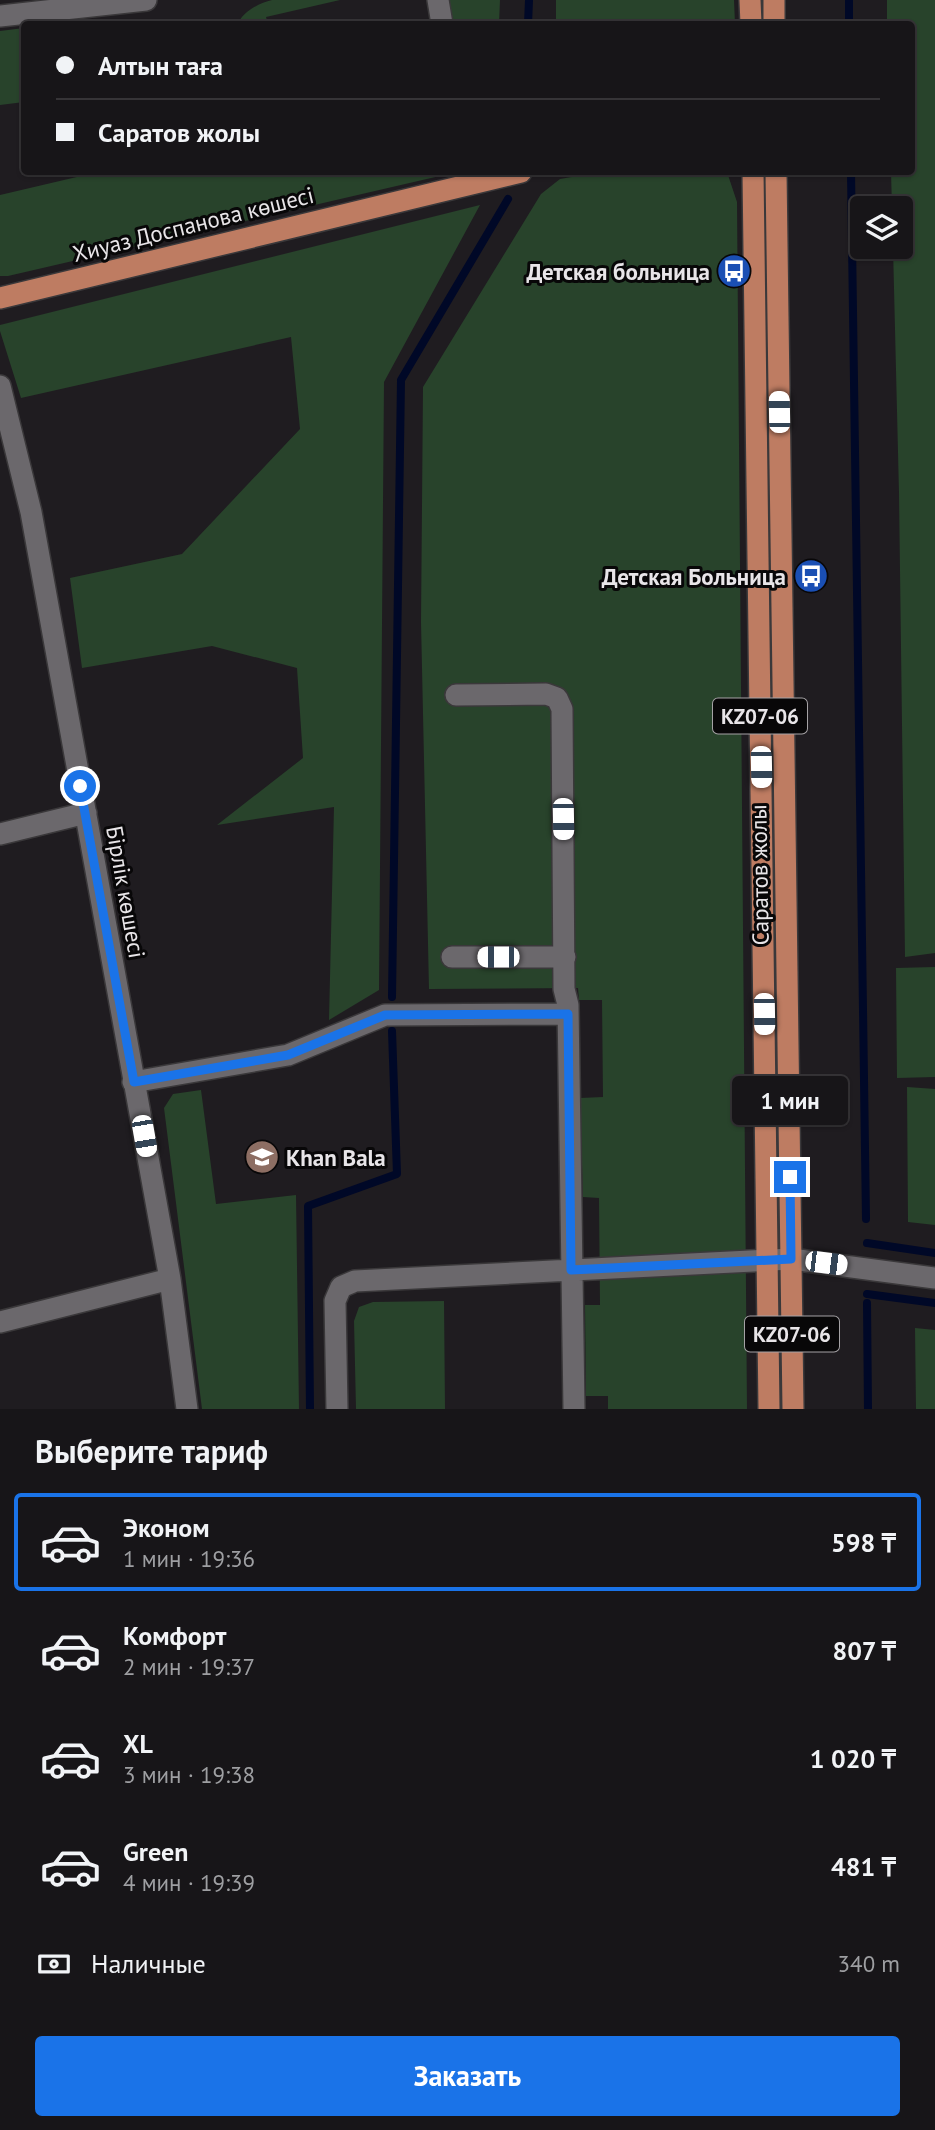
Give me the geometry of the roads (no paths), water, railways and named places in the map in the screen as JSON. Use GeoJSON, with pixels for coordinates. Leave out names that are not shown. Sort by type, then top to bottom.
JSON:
{"type":"FeatureCollection","features":[{"type":"Feature","properties":{"kind":"main road"},"geometry":{"type":"LineString","coordinates":[[750,0],[751,21]]}},
{"type":"Feature","properties":{"kind":"main road"},"geometry":{"type":"LineString","coordinates":[[774,0],[774,21]]}},
{"type":"Feature","properties":{"kind":"main road","name":"Хиуаз Доспанова көшесі"},"geometry":{"type":"LineString","coordinates":[[0,298],[500,175]]}},
{"type":"Feature","properties":{"kind":"main road","name":"Саратов жолы"},"geometry":{"type":"LineString","coordinates":[[753,175],[769,1409]]}},
{"type":"Feature","properties":{"kind":"main road","name":"Саратов жолы"},"geometry":{"type":"LineString","coordinates":[[776,175],[793,1409]]}},
{"type":"Feature","properties":{"kind":"street"},"geometry":{"type":"LineString","coordinates":[[0,16],[146,0]]}},
{"type":"Feature","properties":{"kind":"street"},"geometry":{"type":"LineString","coordinates":[[438,0],[442,21]]}},
{"type":"Feature","properties":{"kind":"street","name":"Бірлік көшесі"},"geometry":{"type":"LineString","coordinates":[[0,386],[31,512],[170,1279],[187,1409]]}},
{"type":"Feature","properties":{"kind":"street"},"geometry":{"type":"LineString","coordinates":[[456,695],[546,694],[561,702],[564,989],[568,1014],[574,1409]]}},
{"type":"Feature","properties":{"kind":"street"},"geometry":{"type":"LineString","coordinates":[[0,834],[86,813]]}},
{"type":"Feature","properties":{"kind":"street"},"geometry":{"type":"LineString","coordinates":[[452,957],[565,957]]}},
{"type":"Feature","properties":{"kind":"street"},"geometry":{"type":"LineString","coordinates":[[134,1082],[288,1055],[385,1015],[568,1014]]}},
{"type":"Feature","properties":{"kind":"street"},"geometry":{"type":"LineString","coordinates":[[337,1409],[335,1301],[341,1287],[355,1281],[791,1259],[935,1278]]}},
{"type":"Feature","properties":{"kind":"street"},"geometry":{"type":"LineString","coordinates":[[0,1322],[170,1279]]}},
{"type":"Feature","properties":{"kind":"waterway"},"geometry":{"type":"LineString","coordinates":[[528,21],[529,0]]}},
{"type":"Feature","properties":{"kind":"waterway"},"geometry":{"type":"LineString","coordinates":[[849,0],[849,21]]}},
{"type":"Feature","properties":{"kind":"waterway"},"geometry":{"type":"LineString","coordinates":[[851,175],[866,1219]]}},
{"type":"Feature","properties":{"kind":"waterway"},"geometry":{"type":"LineString","coordinates":[[392,997],[401,380],[508,199]]}},
{"type":"Feature","properties":{"kind":"waterway"},"geometry":{"type":"LineString","coordinates":[[310,1409],[308,1206],[397,1174],[392,1031]]}},
{"type":"Feature","properties":{"kind":"waterway"},"geometry":{"type":"LineString","coordinates":[[867,1243],[935,1253]]}},
{"type":"Feature","properties":{"kind":"waterway"},"geometry":{"type":"LineString","coordinates":[[867,1294],[935,1303]]}},
{"type":"Feature","properties":{"kind":"waterway"},"geometry":{"type":"LineString","coordinates":[[867,1303],[868,1409]]}},
{"type":"Feature","properties":{"kind":"place","name":"Детская больница"},"geometry":{"type":"Point","coordinates":[734,271]}},
{"type":"Feature","properties":{"kind":"place","name":"Детская Больница"},"geometry":{"type":"Point","coordinates":[811,576]}},
{"type":"Feature","properties":{"kind":"place","name":"Khan Bala"},"geometry":{"type":"Point","coordinates":[262,1157]}}]}
